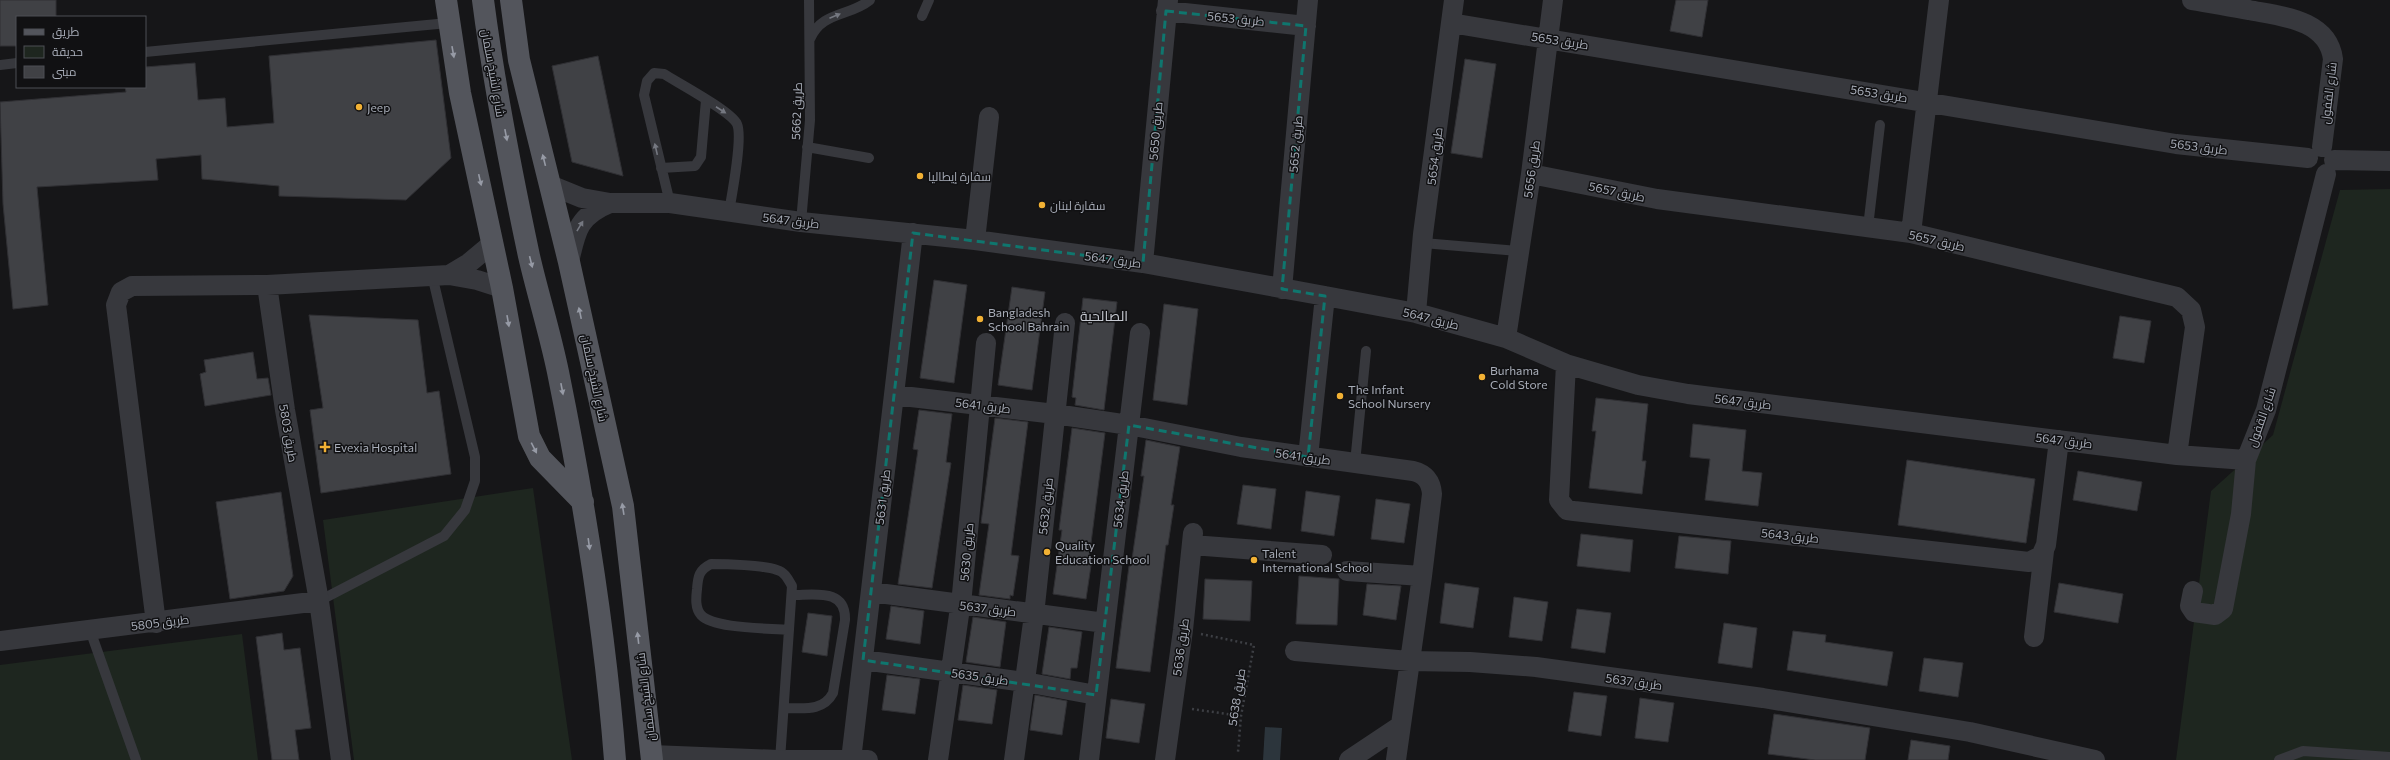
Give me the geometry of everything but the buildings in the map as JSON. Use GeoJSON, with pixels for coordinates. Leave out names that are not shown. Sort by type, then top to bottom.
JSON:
{"type":"FeatureCollection","features":[{"type":"Feature","properties":{"kind":"main road"},"geometry":{"type":"LineString","coordinates":[[446,0],[448,23],[460,93],[502,288],[529,436],[540,458],[583,502]]}},
{"type":"Feature","properties":{"kind":"main road","name":"شارع الشيخ سلمان"},"geometry":{"type":"LineString","coordinates":[[483,0],[489,52],[529,256],[558,370],[583,502],[610,691],[615,760]]}},
{"type":"Feature","properties":{"kind":"main road","name":"شارع الشيخ سلمان"},"geometry":{"type":"LineString","coordinates":[[511,0],[520,60],[569,262],[623,506],[652,757]]}},
{"type":"Feature","properties":{"kind":"street","name":"طريق 5652"},"geometry":{"type":"LineString","coordinates":[[1282,289],[1308,0]]}},
{"type":"Feature","properties":{"kind":"street","name":"طريق 5654"},"geometry":{"type":"LineString","coordinates":[[1416,313],[1423,243],[1454,0]]}},
{"type":"Feature","properties":{"kind":"street","name":"طريق 5656"},"geometry":{"type":"LineString","coordinates":[[1506,338],[1518,251],[1531,174],[1553,0]]}},
{"type":"Feature","properties":{"kind":"street"},"geometry":{"type":"LineString","coordinates":[[1911,233],[1938,0]]}},
{"type":"Feature","properties":{"kind":"street","name":"شارع القفول"},"geometry":{"type":"LineString","coordinates":[[2192,0],[2290,18],[2312,28],[2325,38],[2332,50],[2333,59],[2323,160],[2266,410],[2246,460],[2241,514],[2223,609],[2215,615],[2194,612],[2190,606],[2193,591]]}},
{"type":"Feature","properties":{"kind":"street","name":"طريق 5653"},"geometry":{"type":"LineString","coordinates":[[1167,6],[1306,26]]}},
{"type":"Feature","properties":{"kind":"street","name":"طريق 5650"},"geometry":{"type":"LineString","coordinates":[[1143,263],[1167,6]]}},
{"type":"Feature","properties":{"kind":"street","name":"طريق 5653"},"geometry":{"type":"LineString","coordinates":[[1451,23],[1926,101],[2176,144],[2323,160],[2390,161]]}},
{"type":"Feature","properties":{"kind":"street"},"geometry":{"type":"LineString","coordinates":[[975,240],[989,117]]}},
{"type":"Feature","properties":{"kind":"street","name":"طريق 5657"},"geometry":{"type":"LineString","coordinates":[[1531,174],[1656,199],[1911,233],[2177,297],[2182,300],[2191,310],[2195,327],[2177,455]]}},
{"type":"Feature","properties":{"kind":"street","name":"طريق 5647"},"geometry":{"type":"LineString","coordinates":[[550,185],[582,198],[610,204],[670,203],[801,222],[975,240],[1143,263],[1325,296],[1416,313],[1506,338],[1566,364],[1638,385],[1688,394],[2177,455],[2246,460]]}},
{"type":"Feature","properties":{"kind":"street","name":"طريق 5647"},"geometry":{"type":"LineString","coordinates":[[569,262],[575,233],[583,219],[595,209],[610,204]]}},
{"type":"Feature","properties":{"kind":"street","name":"طريق 5631"},"geometry":{"type":"LineString","coordinates":[[856,760],[863,660],[913,234]]}},
{"type":"Feature","properties":{"kind":"street"},"geometry":{"type":"LineString","coordinates":[[441,275],[469,263],[492,243]]}},
{"type":"Feature","properties":{"kind":"street"},"geometry":{"type":"LineString","coordinates":[[156,623],[116,305],[121,292],[132,286],[267,285],[441,275],[478,280],[502,288]]}},
{"type":"Feature","properties":{"kind":"street","name":"طريق 5803"},"geometry":{"type":"LineString","coordinates":[[267,285],[285,410],[319,600],[341,760]]}},
{"type":"Feature","properties":{"kind":"street"},"geometry":{"type":"LineString","coordinates":[[1308,456],[1325,296]]}},
{"type":"Feature","properties":{"kind":"street","name":"طريق 5632"},"geometry":{"type":"LineString","coordinates":[[1014,760],[1034,615],[1065,324]]}},
{"type":"Feature","properties":{"kind":"street","name":"طريق 5634"},"geometry":{"type":"LineString","coordinates":[[1089,760],[1140,333]]}},
{"type":"Feature","properties":{"kind":"street","name":"طريق 5630"},"geometry":{"type":"LineString","coordinates":[[938,760],[961,605],[986,343]]}},
{"type":"Feature","properties":{"kind":"street","name":"طريق 5643"},"geometry":{"type":"LineString","coordinates":[[1566,364],[1559,500],[1567,510],[2022,561],[2036,560],[2044,551]]}},
{"type":"Feature","properties":{"kind":"street","name":"طريق 5641"},"geometry":{"type":"LineString","coordinates":[[894,395],[1055,414],[1129,425],[1241,447],[1419,472],[1429,481],[1432,494],[1396,760]]}},
{"type":"Feature","properties":{"kind":"street"},"geometry":{"type":"LineString","coordinates":[[2034,638],[2059,440]]}},
{"type":"Feature","properties":{"kind":"street","name":"طريق 5636"},"geometry":{"type":"LineString","coordinates":[[1165,760],[1171,706],[1183,630],[1192,539],[1322,555]]}},
{"type":"Feature","properties":{"kind":"street"},"geometry":{"type":"LineString","coordinates":[[1348,572],[1422,576]]}},
{"type":"Feature","properties":{"kind":"street","name":"طريق 5637"},"geometry":{"type":"LineString","coordinates":[[871,592],[1034,615],[1105,623]]}},
{"type":"Feature","properties":{"kind":"street","name":"طريق 5805"},"geometry":{"type":"LineString","coordinates":[[0,641],[156,623],[319,600]]}},
{"type":"Feature","properties":{"kind":"street","name":"طريق 5637"},"geometry":{"type":"LineString","coordinates":[[1295,651],[1410,661],[1470,662],[1536,667],[1833,708],[1970,732],[2095,760]]}},
{"type":"Feature","properties":{"kind":"street","name":"طريق 5635"},"geometry":{"type":"LineString","coordinates":[[863,660],[1025,682],[1096,695]]}},
{"type":"Feature","properties":{"kind":"street"},"geometry":{"type":"LineString","coordinates":[[1349,760],[1400,726]]}},
{"type":"Feature","properties":{"kind":"street"},"geometry":{"type":"LineString","coordinates":[[652,757],[779,760]]}},
{"type":"Feature","properties":{"kind":"street"},"geometry":{"type":"LineString","coordinates":[[786,760],[856,760]]}},
{"type":"Feature","properties":{"kind":"lane","name":"طريق 5662"},"geometry":{"type":"LineString","coordinates":[[801,222],[807,147],[810,41],[809,0]]}},
{"type":"Feature","properties":{"kind":"lane"},"geometry":{"type":"LineString","coordinates":[[810,41],[815,29],[822,22],[857,8],[870,0]]}},
{"type":"Feature","properties":{"kind":"lane"},"geometry":{"type":"LineString","coordinates":[[922,16],[929,0]]}},
{"type":"Feature","properties":{"kind":"lane"},"geometry":{"type":"LineString","coordinates":[[146,52],[448,23]]}},
{"type":"Feature","properties":{"kind":"lane"},"geometry":{"type":"LineString","coordinates":[[0,65],[16,63]]}},
{"type":"Feature","properties":{"kind":"lane"},"geometry":{"type":"LineString","coordinates":[[670,203],[660,168],[644,95],[647,80],[654,73],[664,74],[733,118],[739,130],[730,212]]}},
{"type":"Feature","properties":{"kind":"lane"},"geometry":{"type":"LineString","coordinates":[[660,168],[695,166],[699,162],[702,157],[706,100]]}},
{"type":"Feature","properties":{"kind":"lane"},"geometry":{"type":"LineString","coordinates":[[1868,227],[1880,125]]}},
{"type":"Feature","properties":{"kind":"lane"},"geometry":{"type":"LineString","coordinates":[[807,147],[869,158]]}},
{"type":"Feature","properties":{"kind":"lane"},"geometry":{"type":"LineString","coordinates":[[1423,243],[1518,251]]}},
{"type":"Feature","properties":{"kind":"lane"},"geometry":{"type":"LineString","coordinates":[[319,600],[444,536],[465,510],[475,481],[475,457],[441,275]]}},
{"type":"Feature","properties":{"kind":"lane"},"geometry":{"type":"LineString","coordinates":[[1355,463],[1366,351]]}},
{"type":"Feature","properties":{"kind":"lane"},"geometry":{"type":"LineString","coordinates":[[779,760],[784,708],[792,586],[787,576],[778,570],[711,564],[703,568],[698,574],[697,607],[702,616],[720,623],[789,630]]}},
{"type":"Feature","properties":{"kind":"lane"},"geometry":{"type":"LineString","coordinates":[[784,708],[813,708],[825,704],[830,699],[833,693],[845,620],[845,610],[840,601],[832,596],[792,595]]}},
{"type":"Feature","properties":{"kind":"lane"},"geometry":{"type":"LineString","coordinates":[[90,630],[136,760]]}},
{"type":"Feature","properties":{"kind":"lane"},"geometry":{"type":"LineString","coordinates":[[2279,760],[2303,750],[2390,757]]}},
{"type":"Feature","properties":{"kind":"path","name":"طريق 5638"},"geometry":{"type":"LineString","coordinates":[[1183,630],[1254,645],[1241,716],[1238,752]]}},
{"type":"Feature","properties":{"kind":"path"},"geometry":{"type":"LineString","coordinates":[[1171,706],[1241,716]]}},
{"type":"Feature","properties":{"kind":"highlighted area"},"geometry":{"type":"Polygon","coordinates":[[[1166,11],[1306,26],[1282,289],[1325,296],[1308,457],[1129,425],[1096,695],[863,660],[913,233],[1143,263],[1166,11]]]}},
{"type":"Feature","properties":{"kind":"green space"},"geometry":{"type":"Polygon","coordinates":[[[2390,189],[2390,760],[2176,760],[2211,491],[2273,435],[2340,190],[2390,189]]]}},
{"type":"Feature","properties":{"kind":"green space"},"geometry":{"type":"Polygon","coordinates":[[[533,488],[572,760],[354,760],[323,520],[533,488]]]}},
{"type":"Feature","properties":{"kind":"green space"},"geometry":{"type":"Polygon","coordinates":[[[242,634],[258,760],[0,760],[0,665],[242,634]]]}},
{"type":"Feature","properties":{"kind":"shaded area"},"geometry":{"type":"Polygon","coordinates":[[[1265,727],[1282,728],[1280,760],[1263,760],[1265,727]]]}},
{"type":"Feature","properties":{"kind":"place","name":"Jeep"},"geometry":{"type":"Point","coordinates":[359,107]}},
{"type":"Feature","properties":{"kind":"place","name":"سفارة إيطاليا"},"geometry":{"type":"Point","coordinates":[920,176]}},
{"type":"Feature","properties":{"kind":"place","name":"سفارة لبنان"},"geometry":{"type":"Point","coordinates":[1042,205]}},
{"type":"Feature","properties":{"kind":"place","name":"Bangladesh School Bahrain"},"geometry":{"type":"Point","coordinates":[980,319]}},
{"type":"Feature","properties":{"kind":"place","name":"Burhama Cold Store"},"geometry":{"type":"Point","coordinates":[1482,377]}},
{"type":"Feature","properties":{"kind":"place","name":"The Infant School Nursery"},"geometry":{"type":"Point","coordinates":[1340,396]}},
{"type":"Feature","properties":{"kind":"place","name":"Evexia Hospital"},"geometry":{"type":"Point","coordinates":[325,447]}},
{"type":"Feature","properties":{"kind":"place","name":"Quality Education School"},"geometry":{"type":"Point","coordinates":[1047,552]}},
{"type":"Feature","properties":{"kind":"place","name":"Talent International School"},"geometry":{"type":"Point","coordinates":[1254,560]}},
{"type":"Feature","properties":{"kind":"district","name":"الصالحية"},"geometry":{"type":"Point","coordinates":[1104,315]}}]}
